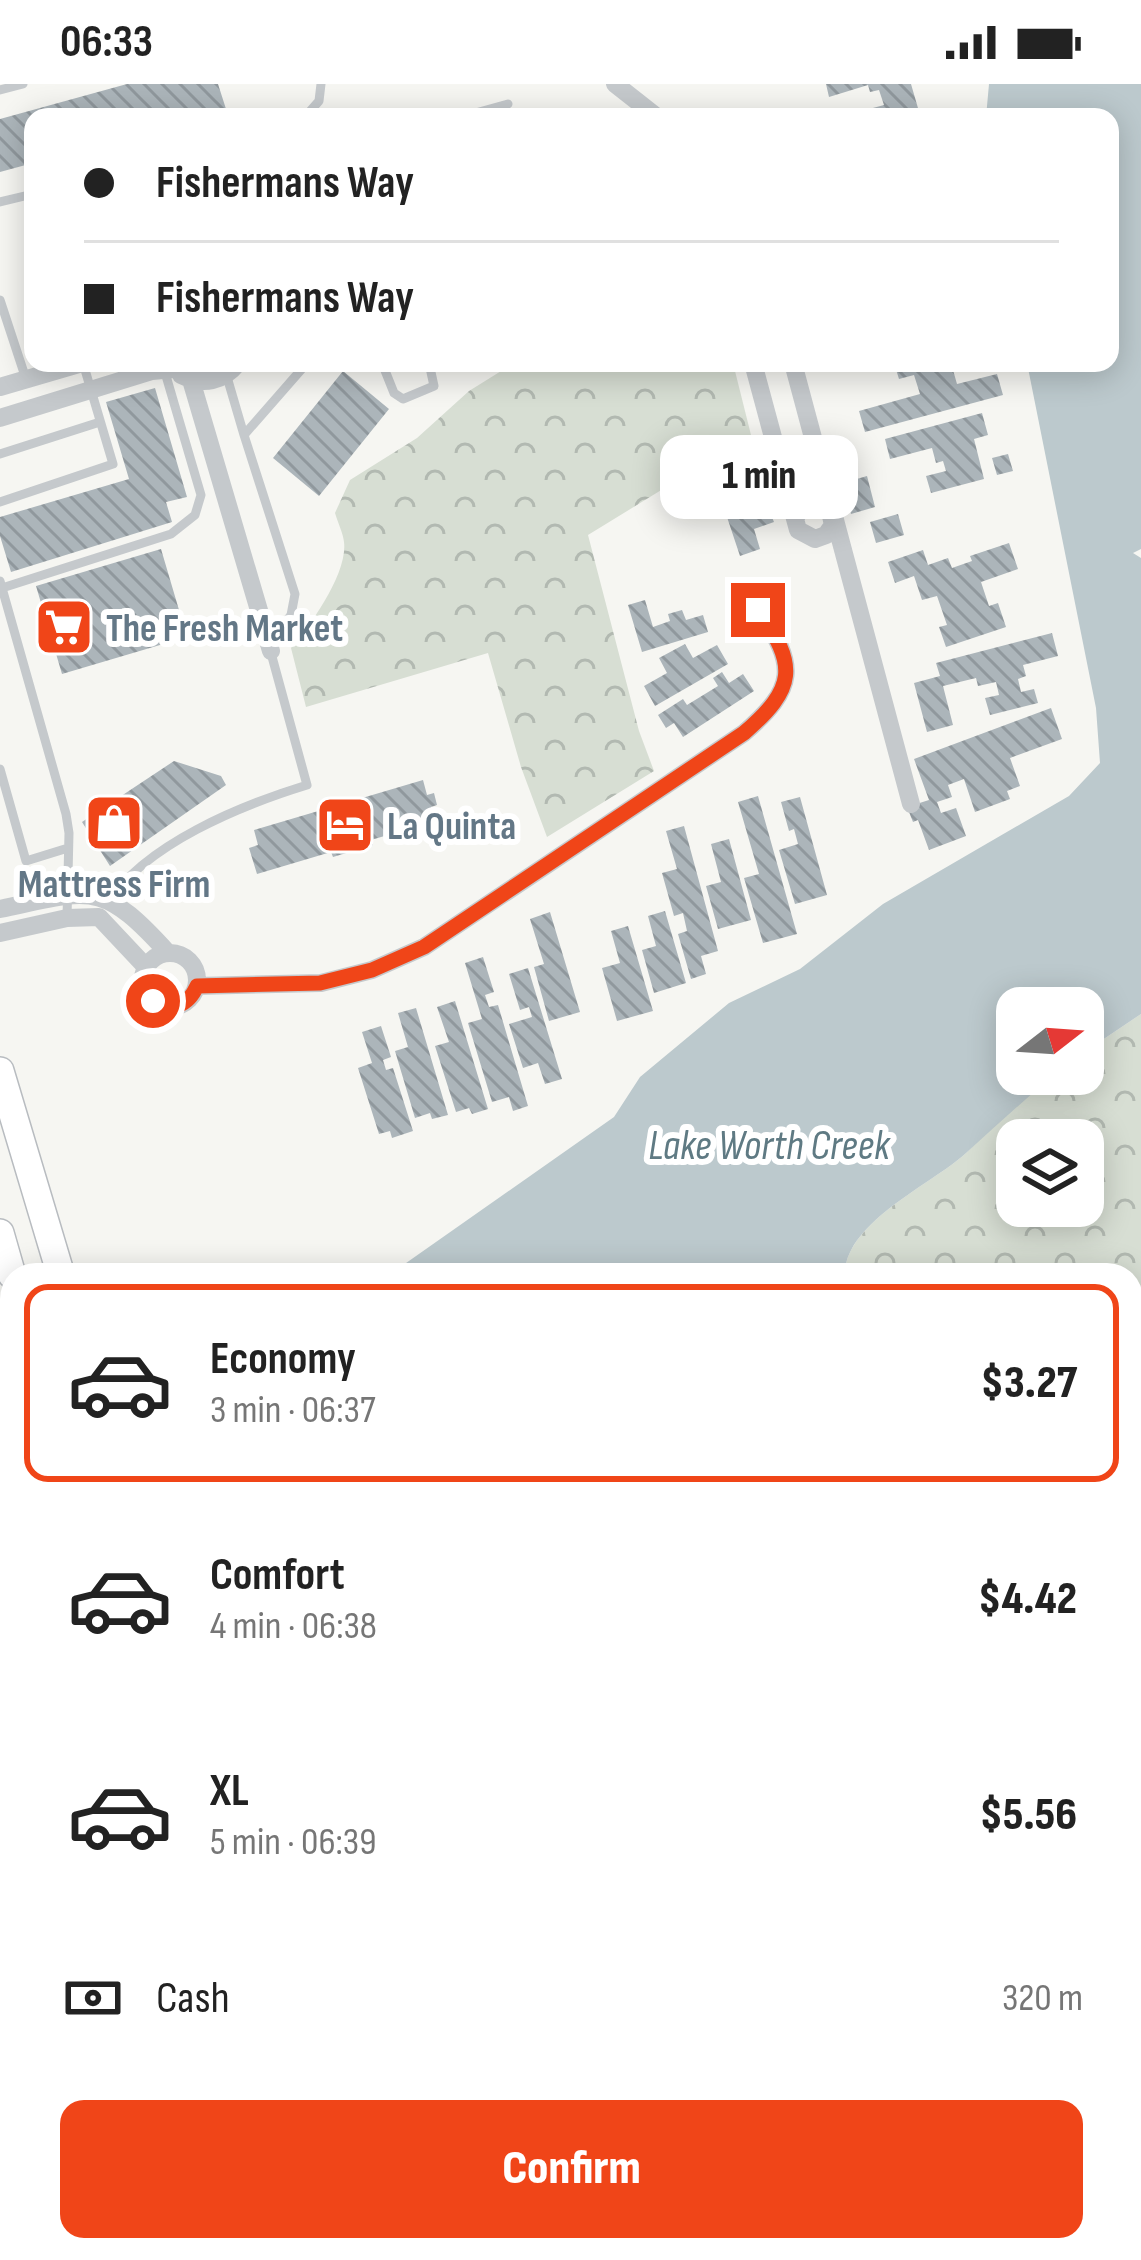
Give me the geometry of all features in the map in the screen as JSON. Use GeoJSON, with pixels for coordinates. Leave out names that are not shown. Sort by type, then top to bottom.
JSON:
{"type":"FeatureCollection","features":[{"type":"Feature","properties":{"kind":"main road"},"geometry":{"type":"LineString","coordinates":[[0,1071],[57,1263]]}},
{"type":"Feature","properties":{"kind":"main road"},"geometry":{"type":"LineString","coordinates":[[0,1233],[9,1263]]}},
{"type":"Feature","properties":{"kind":"street"},"geometry":{"type":"LineString","coordinates":[[615,84],[646,108]]}},
{"type":"Feature","properties":{"kind":"street"},"geometry":{"type":"LineString","coordinates":[[0,387],[52,372]]}},
{"type":"Feature","properties":{"kind":"street"},"geometry":{"type":"LineString","coordinates":[[0,418],[166,372]]}},
{"type":"Feature","properties":{"kind":"street"},"geometry":{"type":"LineString","coordinates":[[176,372],[270,648]]}},
{"type":"Feature","properties":{"kind":"street"},"geometry":{"type":"LineString","coordinates":[[181,372],[210,382],[227,372]]}},
{"type":"Feature","properties":{"kind":"street"},"geometry":{"type":"LineString","coordinates":[[756,372],[798,530],[815,539],[830,531],[832,513],[823,503],[809,501],[796,517]]}},
{"type":"Feature","properties":{"kind":"street"},"geometry":{"type":"LineString","coordinates":[[795,372],[910,804]]}},
{"type":"Feature","properties":{"kind":"street"},"geometry":{"type":"LineString","coordinates":[[197,986],[333,981],[424,947],[744,733],[771,709],[786,671],[782,644],[758,610]]}},
{"type":"Feature","properties":{"kind":"street"},"geometry":{"type":"LineString","coordinates":[[0,910],[66,893],[110,899],[168,953],[191,963],[197,986],[179,1006],[161,1006],[147,994],[143,976],[159,955],[168,953]]}},
{"type":"Feature","properties":{"kind":"street"},"geometry":{"type":"LineString","coordinates":[[0,933],[67,918],[99,917],[146,968]]}},
{"type":"Feature","properties":{"kind":"lane"},"geometry":{"type":"LineString","coordinates":[[0,90],[16,85]]}},
{"type":"Feature","properties":{"kind":"lane"},"geometry":{"type":"LineString","coordinates":[[494,108],[508,104]]}},
{"type":"Feature","properties":{"kind":"lane"},"geometry":{"type":"LineString","coordinates":[[0,300],[26,380]]}},
{"type":"Feature","properties":{"kind":"lane"},"geometry":{"type":"LineString","coordinates":[[0,502],[113,464],[85,372]]}},
{"type":"Feature","properties":{"kind":"lane"},"geometry":{"type":"LineString","coordinates":[[67,918],[66,814],[1,584],[171,534],[194,515],[201,496],[175,372]]}},
{"type":"Feature","properties":{"kind":"lane"},"geometry":{"type":"LineString","coordinates":[[99,917],[122,881],[217,816],[307,785],[270,648],[291,615],[295,594],[244,435],[233,372]]}},
{"type":"Feature","properties":{"kind":"lane"},"geometry":{"type":"LineString","coordinates":[[244,435],[299,372]]}},
{"type":"Feature","properties":{"kind":"lane"},"geometry":{"type":"LineString","coordinates":[[386,372],[394,393],[403,399],[433,388],[430,372]]}},
{"type":"Feature","properties":{"kind":"lane"},"geometry":{"type":"LineString","coordinates":[[0,454],[100,422]]}},
{"type":"Feature","properties":{"kind":"lane"},"geometry":{"type":"LineString","coordinates":[[0,770],[26,861],[68,848]]}},
{"type":"Feature","properties":{"kind":"green space"},"geometry":{"type":"Polygon","coordinates":[[[500,372],[735,372],[751,435],[588,535],[639,731],[654,771],[547,837],[488,653],[306,707],[291,648],[317,613],[340,569],[344,542],[335,513],[350,480],[417,438],[469,391],[500,372]]]}},
{"type":"Feature","properties":{"kind":"green space"},"geometry":{"type":"Polygon","coordinates":[[[1141,1014],[1141,1263],[848,1263],[859,1238],[874,1222],[965,1154],[996,1124],[996,1227],[1104,1227],[1104,1119],[1001,1119],[1022,1098],[1104,1095],[1104,1039],[1141,1014]]]}},
{"type":"Feature","properties":{"kind":"water","name":"Lake Worth Creek"},"geometry":{"type":"Polygon","coordinates":[[[989,84],[1141,84],[1141,549],[1133,553],[1141,558],[1141,1014],[1104,1039],[1104,987],[996,987],[996,1095],[1031,1095],[1004,1119],[996,1119],[996,1126],[965,1154],[874,1222],[859,1238],[848,1263],[406,1263],[614,1117],[640,1077],[729,1003],[800,969],[883,904],[1069,796],[1100,763],[1096,708],[1029,372],[1119,372],[1119,108],[987,108],[989,84]]]}},
{"type":"Feature","properties":{"kind":"building"},"geometry":{"type":"Polygon","coordinates":[[[127,84],[218,84],[226,108],[40,108],[127,84]]]}},
{"type":"Feature","properties":{"kind":"building"},"geometry":{"type":"Polygon","coordinates":[[[826,84],[911,84],[918,108],[873,108],[884,105],[879,90],[870,92],[868,85],[829,97],[826,84]]]}},
{"type":"Feature","properties":{"kind":"building"},"geometry":{"type":"Polygon","coordinates":[[[24,112],[24,165],[0,172],[0,119],[24,112]]]}},
{"type":"Feature","properties":{"kind":"building"},"geometry":{"type":"Polygon","coordinates":[[[342,372],[389,409],[319,496],[273,458],[342,372]]]}},
{"type":"Feature","properties":{"kind":"building"},"geometry":{"type":"Polygon","coordinates":[[[897,372],[954,372],[957,384],[997,374],[1003,395],[865,432],[859,411],[920,394],[914,375],[899,379],[897,372]]]}},
{"type":"Feature","properties":{"kind":"building"},"geometry":{"type":"Polygon","coordinates":[[[155,388],[187,497],[166,502],[172,522],[11,572],[0,536],[0,517],[129,479],[106,402],[155,388]]]}},
{"type":"Feature","properties":{"kind":"building"},"geometry":{"type":"Polygon","coordinates":[[[982,413],[988,435],[974,439],[984,479],[931,493],[926,476],[946,471],[943,461],[936,463],[932,448],[890,459],[885,439],[982,413]]]}},
{"type":"Feature","properties":{"kind":"building"},"geometry":{"type":"Polygon","coordinates":[[[1008,454],[1013,471],[997,475],[992,458],[1008,454]]]}},
{"type":"Feature","properties":{"kind":"building"},"geometry":{"type":"Polygon","coordinates":[[[750,468],[756,484],[743,489],[752,516],[769,510],[774,522],[754,529],[760,549],[740,556],[715,481],[750,468]]]}},
{"type":"Feature","properties":{"kind":"building"},"geometry":{"type":"Polygon","coordinates":[[[867,476],[875,507],[851,514],[843,483],[867,476]]]}},
{"type":"Feature","properties":{"kind":"building"},"geometry":{"type":"Polygon","coordinates":[[[898,514],[904,535],[876,543],[870,522],[898,514]]]}},
{"type":"Feature","properties":{"kind":"building"},"geometry":{"type":"Polygon","coordinates":[[[1009,543],[1018,569],[981,582],[989,606],[998,603],[1006,627],[946,647],[939,627],[947,625],[937,596],[922,600],[914,576],[895,583],[888,562],[923,550],[928,565],[948,558],[952,568],[972,561],[970,556],[1009,543]]]}},
{"type":"Feature","properties":{"kind":"building"},"geometry":{"type":"Polygon","coordinates":[[[161,549],[187,637],[62,674],[36,586],[161,549]]]}},
{"type":"Feature","properties":{"kind":"building"},"geometry":{"type":"Polygon","coordinates":[[[645,600],[653,627],[670,621],[668,614],[682,610],[686,620],[703,615],[708,632],[642,652],[628,605],[645,600]]]}},
{"type":"Feature","properties":{"kind":"building"},"geometry":{"type":"Polygon","coordinates":[[[1052,633],[1058,656],[1023,665],[1026,676],[1018,679],[1021,692],[1034,689],[1038,703],[990,715],[985,698],[999,695],[996,682],[978,686],[976,678],[943,686],[953,725],[927,732],[914,683],[940,676],[936,663],[1052,633]]]}},
{"type":"Feature","properties":{"kind":"building"},"geometry":{"type":"Polygon","coordinates":[[[685,644],[693,658],[717,645],[728,664],[655,706],[644,686],[667,673],[659,658],[685,644]]]}},
{"type":"Feature","properties":{"kind":"building"},"geometry":{"type":"Polygon","coordinates":[[[722,672],[729,683],[743,674],[754,691],[683,737],[674,723],[666,728],[658,715],[683,699],[687,705],[718,686],[713,678],[722,672]]]}},
{"type":"Feature","properties":{"kind":"building"},"geometry":{"type":"Polygon","coordinates":[[[1051,708],[1062,739],[1010,758],[1020,786],[1007,791],[1010,799],[975,812],[964,779],[948,785],[952,797],[937,802],[941,813],[956,808],[966,836],[929,850],[918,820],[913,822],[907,807],[929,800],[914,759],[1051,708]]]}},
{"type":"Feature","properties":{"kind":"building"},"geometry":{"type":"Polygon","coordinates":[[[174,761],[221,776],[226,785],[110,866],[82,822],[174,761]]]}},
{"type":"Feature","properties":{"kind":"building","name":"La Quinta"},"geometry":{"type":"Polygon","coordinates":[[[423,780],[427,795],[434,793],[435,821],[333,857],[331,852],[257,874],[249,848],[258,845],[254,830],[423,780]]]}},
{"type":"Feature","properties":{"kind":"building"},"geometry":{"type":"Polygon","coordinates":[[[758,796],[797,934],[763,943],[744,878],[759,874],[738,802],[758,796]]]}},
{"type":"Feature","properties":{"kind":"building"},"geometry":{"type":"Polygon","coordinates":[[[800,797],[827,895],[795,904],[779,850],[798,844],[781,802],[800,797]]]}},
{"type":"Feature","properties":{"kind":"building"},"geometry":{"type":"Polygon","coordinates":[[[684,826],[718,951],[701,956],[706,974],[691,979],[678,934],[687,931],[683,913],[674,916],[662,873],[677,869],[666,831],[684,826]]]}},
{"type":"Feature","properties":{"kind":"building"},"geometry":{"type":"Polygon","coordinates":[[[729,839],[751,920],[718,929],[706,886],[721,882],[711,844],[729,839]]]}},
{"type":"Feature","properties":{"kind":"building"},"geometry":{"type":"Polygon","coordinates":[[[665,911],[686,983],[654,993],[642,950],[656,946],[648,916],[665,911]]]}},
{"type":"Feature","properties":{"kind":"building"},"geometry":{"type":"Polygon","coordinates":[[[550,912],[580,1012],[549,1021],[534,967],[544,964],[530,919],[550,912]]]}},
{"type":"Feature","properties":{"kind":"building"},"geometry":{"type":"Polygon","coordinates":[[[628,926],[653,1011],[617,1021],[602,968],[620,963],[611,931],[628,926]]]}},
{"type":"Feature","properties":{"kind":"building"},"geometry":{"type":"Polygon","coordinates":[[[483,957],[494,992],[485,995],[489,1007],[498,1005],[528,1106],[513,1111],[509,1097],[492,1102],[468,1023],[482,1019],[465,963],[483,957]]]}},
{"type":"Feature","properties":{"kind":"building"},"geometry":{"type":"Polygon","coordinates":[[[528,968],[562,1079],[545,1084],[538,1063],[523,1068],[509,1024],[532,1017],[529,1007],[520,1010],[509,974],[528,968]]]}},
{"type":"Feature","properties":{"kind":"building"},"geometry":{"type":"Polygon","coordinates":[[[455,1001],[488,1109],[472,1114],[469,1108],[456,1112],[435,1046],[449,1042],[437,1007],[455,1001]]]}},
{"type":"Feature","properties":{"kind":"building"},"geometry":{"type":"Polygon","coordinates":[[[416,1008],[448,1115],[432,1119],[430,1113],[415,1118],[395,1051],[408,1047],[398,1013],[416,1008]]]}},
{"type":"Feature","properties":{"kind":"building"},"geometry":{"type":"Polygon","coordinates":[[[381,1026],[391,1057],[383,1060],[386,1070],[393,1068],[413,1131],[392,1138],[390,1131],[379,1134],[358,1068],[372,1063],[362,1032],[381,1026]]]}},
{"type":"Feature","properties":{"kind":"place","name":"The Fresh Market"},"geometry":{"type":"Point","coordinates":[64,627]}},
{"type":"Feature","properties":{"kind":"place","name":"Mattress Firm"},"geometry":{"type":"Point","coordinates":[114,823]}},
{"type":"Feature","properties":{"kind":"place","name":"La Quinta"},"geometry":{"type":"Point","coordinates":[345,825]}},
{"type":"Feature","properties":{"kind":"route"},"geometry":{"type":"LineString","coordinates":[[153,1001],[170,1008],[179,1006],[197,986],[345,979],[424,947],[744,733],[771,709],[786,671],[782,644],[758,610]]}}]}
